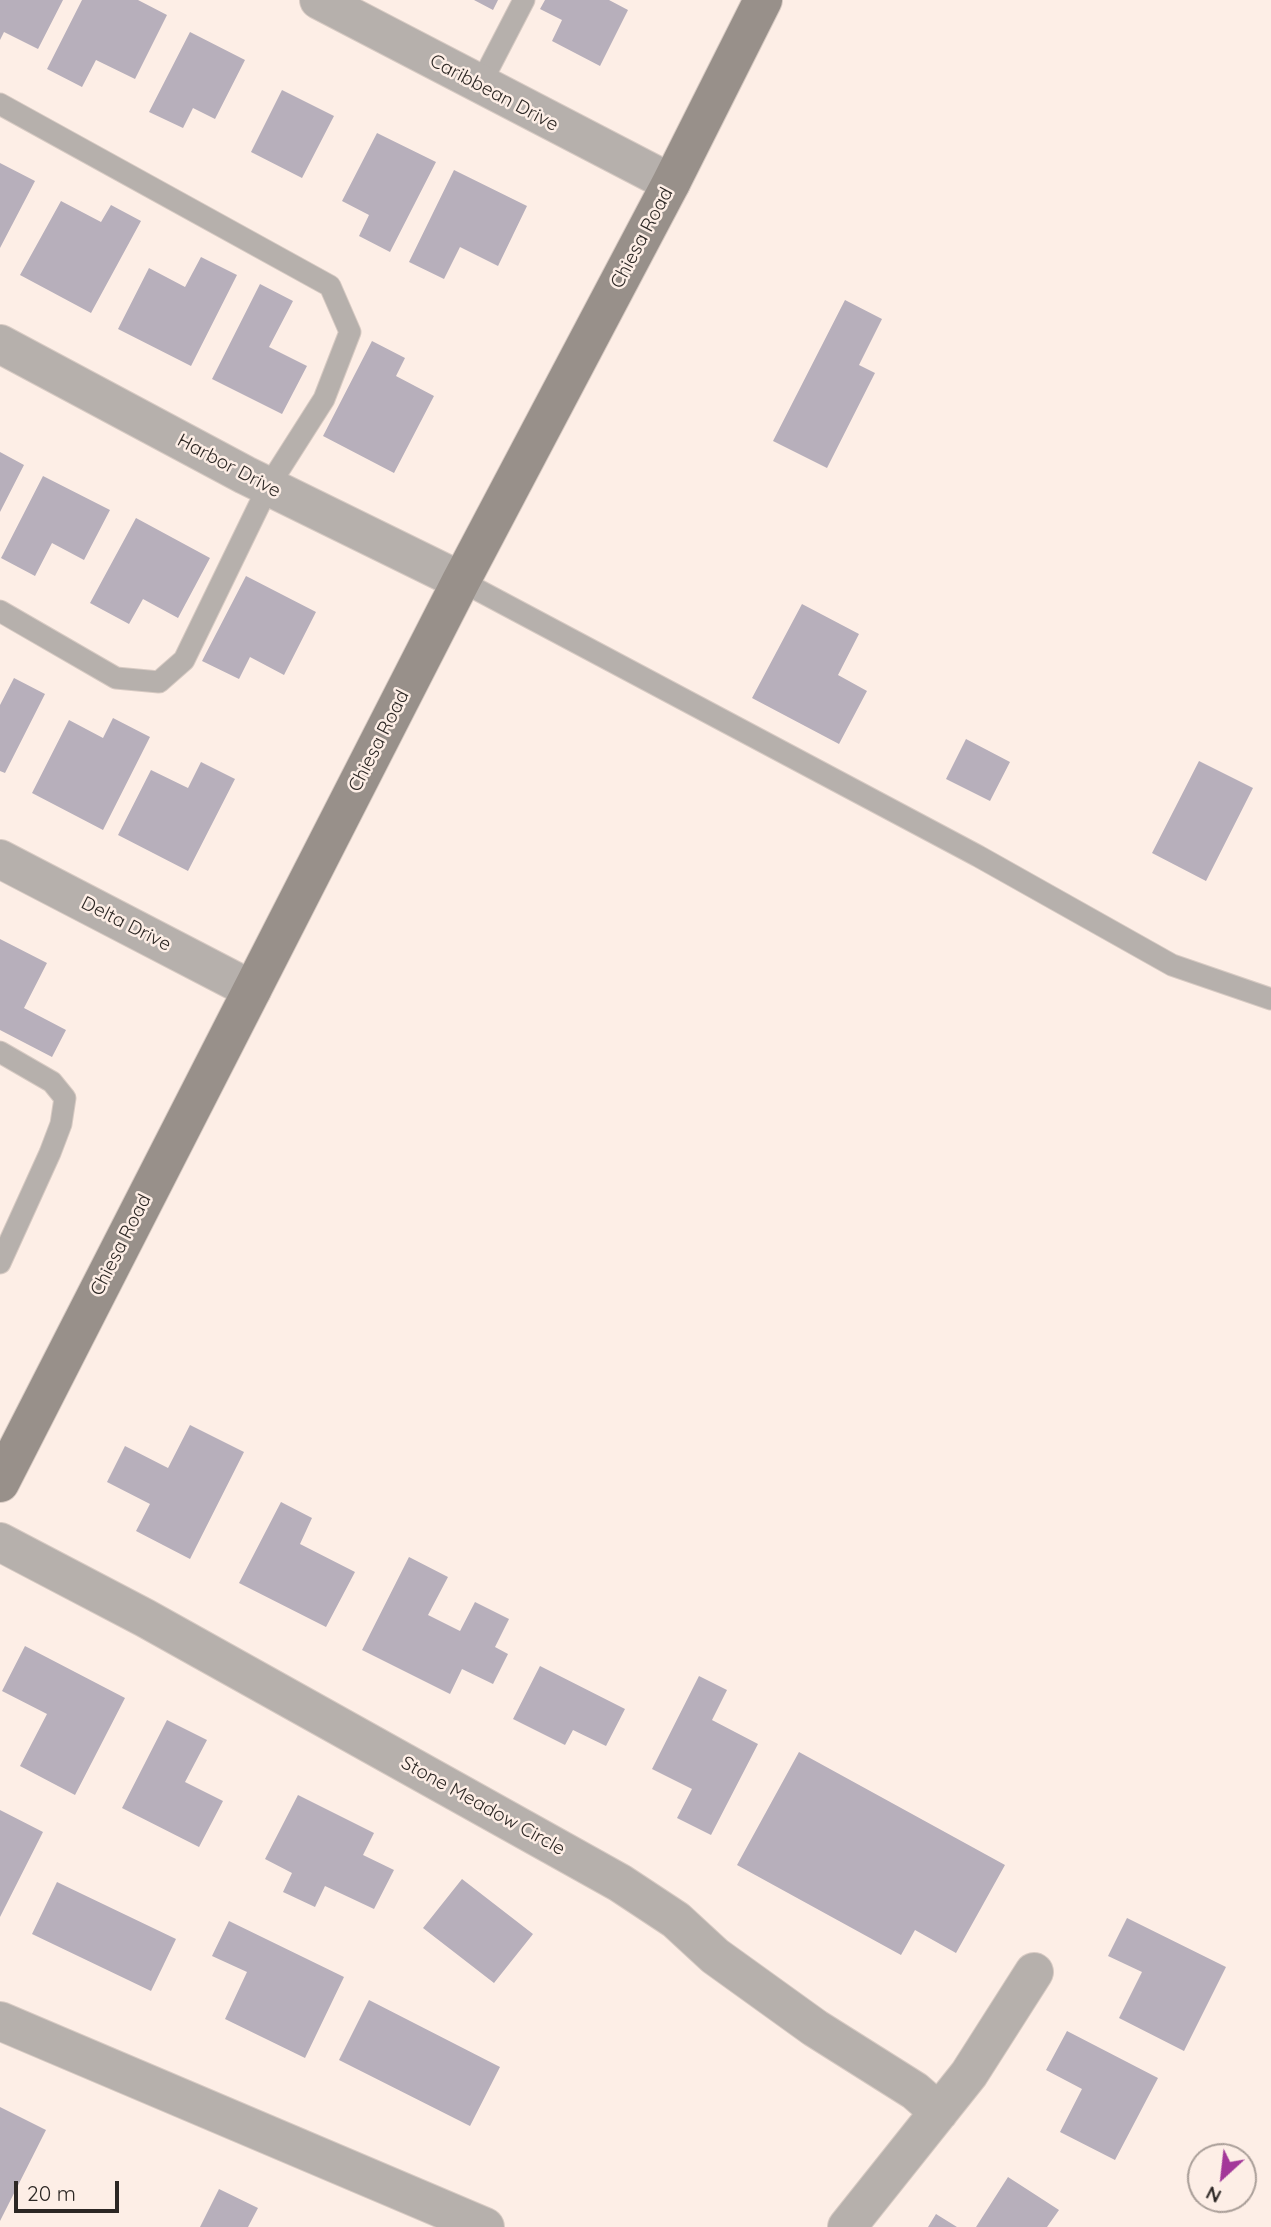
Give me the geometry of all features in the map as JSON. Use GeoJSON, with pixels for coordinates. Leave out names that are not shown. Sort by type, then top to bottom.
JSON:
{"type":"FeatureCollection","features":[{"type":"Feature","properties":{"kind":"main road","name":"Chiesa Road"},"geometry":{"type":"LineString","coordinates":[[0,1483],[461,581],[671,183],[762,0]]}},
{"type":"Feature","properties":{"kind":"street","name":"Caribbean Drive"},"geometry":{"type":"LineString","coordinates":[[319,0],[671,183]]}},
{"type":"Feature","properties":{"kind":"street","name":"Harbor Drive"},"geometry":{"type":"LineString","coordinates":[[0,344],[268,487],[461,581]]}},
{"type":"Feature","properties":{"kind":"street","name":"Delta Drive"},"geometry":{"type":"LineString","coordinates":[[0,859],[252,989]]}},
{"type":"Feature","properties":{"kind":"street","name":"Stone Meadow Circle"},"geometry":{"type":"LineString","coordinates":[[0,1542],[157,1624],[620,1883],[677,1920],[715,1956],[815,2028],[915,2091],[939,2112]]}},
{"type":"Feature","properties":{"kind":"street"},"geometry":{"type":"LineString","coordinates":[[847,2227],[969,2074],[1034,1972]]}},
{"type":"Feature","properties":{"kind":"street"},"geometry":{"type":"LineString","coordinates":[[0,2021],[485,2227]]}},
{"type":"Feature","properties":{"kind":"lane"},"geometry":{"type":"LineString","coordinates":[[480,85],[524,0]]}},
{"type":"Feature","properties":{"kind":"lane"},"geometry":{"type":"LineString","coordinates":[[0,104],[330,286],[350,332],[324,399],[268,487],[184,660],[159,682],[117,678],[0,611]]}},
{"type":"Feature","properties":{"kind":"lane"},"geometry":{"type":"LineString","coordinates":[[461,581],[978,856],[1172,965],[1271,999]]}},
{"type":"Feature","properties":{"kind":"lane"},"geometry":{"type":"LineString","coordinates":[[0,1052],[52,1082],[65,1098],[61,1125],[50,1153],[0,1263]]}},
{"type":"Feature","properties":{"kind":"building"},"geometry":{"type":"Polygon","coordinates":[[[0,0],[63,0],[38,49],[4,32],[0,40],[0,0]]]}},
{"type":"Feature","properties":{"kind":"building"},"geometry":{"type":"Polygon","coordinates":[[[82,0],[138,0],[167,15],[135,79],[96,60],[82,87],[47,69],[82,0]]]}},
{"type":"Feature","properties":{"kind":"building"},"geometry":{"type":"Polygon","coordinates":[[[474,0],[498,0],[493,10],[474,0]]]}},
{"type":"Feature","properties":{"kind":"building"},"geometry":{"type":"Polygon","coordinates":[[[545,0],[609,0],[628,10],[600,66],[552,41],[562,20],[540,9],[545,0]]]}},
{"type":"Feature","properties":{"kind":"building"},"geometry":{"type":"Polygon","coordinates":[[[190,32],[245,60],[215,119],[193,108],[183,128],[149,112],[190,32]]]}},
{"type":"Feature","properties":{"kind":"building"},"geometry":{"type":"Polygon","coordinates":[[[282,90],[334,116],[302,178],[251,152],[282,90]]]}},
{"type":"Feature","properties":{"kind":"building"},"geometry":{"type":"Polygon","coordinates":[[[377,133],[436,162],[390,252],[359,236],[369,215],[342,201],[377,133]]]}},
{"type":"Feature","properties":{"kind":"building"},"geometry":{"type":"Polygon","coordinates":[[[0,163],[35,181],[0,248],[0,163]]]}},
{"type":"Feature","properties":{"kind":"building"},"geometry":{"type":"Polygon","coordinates":[[[454,170],[527,206],[498,266],[460,247],[444,279],[409,262],[454,170]]]}},
{"type":"Feature","properties":{"kind":"building"},"geometry":{"type":"Polygon","coordinates":[[[61,201],[101,222],[111,205],[141,221],[91,313],[20,275],[61,201]]]}},
{"type":"Feature","properties":{"kind":"building"},"geometry":{"type":"Polygon","coordinates":[[[201,257],[237,275],[191,366],[118,329],[149,268],[185,287],[201,257]]]}},
{"type":"Feature","properties":{"kind":"building"},"geometry":{"type":"Polygon","coordinates":[[[260,284],[293,301],[269,347],[307,366],[282,414],[212,379],[260,284]]]}},
{"type":"Feature","properties":{"kind":"building"},"geometry":{"type":"Polygon","coordinates":[[[845,300],[882,319],[859,365],[875,373],[827,468],[773,441],[845,300]]]}},
{"type":"Feature","properties":{"kind":"building"},"geometry":{"type":"Polygon","coordinates":[[[372,341],[405,358],[396,376],[434,396],[394,473],[323,436],[372,341]]]}},
{"type":"Feature","properties":{"kind":"building"},"geometry":{"type":"Polygon","coordinates":[[[0,452],[24,465],[0,512],[0,452]]]}},
{"type":"Feature","properties":{"kind":"building"},"geometry":{"type":"Polygon","coordinates":[[[43,476],[110,510],[84,560],[52,543],[35,576],[1,558],[43,476]]]}},
{"type":"Feature","properties":{"kind":"building"},"geometry":{"type":"Polygon","coordinates":[[[136,518],[210,558],[178,618],[143,599],[129,624],[90,603],[136,518]]]}},
{"type":"Feature","properties":{"kind":"building"},"geometry":{"type":"Polygon","coordinates":[[[246,576],[316,612],[284,675],[250,657],[239,679],[202,661],[246,576]]]}},
{"type":"Feature","properties":{"kind":"building"},"geometry":{"type":"Polygon","coordinates":[[[802,604],[859,634],[838,675],[867,691],[839,744],[752,698],[802,604]]]}},
{"type":"Feature","properties":{"kind":"building"},"geometry":{"type":"Polygon","coordinates":[[[14,678],[45,694],[5,773],[0,771],[0,705],[14,678]]]}},
{"type":"Feature","properties":{"kind":"building"},"geometry":{"type":"Polygon","coordinates":[[[113,718],[150,737],[103,830],[32,793],[69,720],[103,738],[113,718]]]}},
{"type":"Feature","properties":{"kind":"building"},"geometry":{"type":"Polygon","coordinates":[[[966,739],[1010,762],[990,801],[946,779],[966,739]]]}},
{"type":"Feature","properties":{"kind":"building"},"geometry":{"type":"Polygon","coordinates":[[[1199,761],[1253,788],[1206,881],[1152,853],[1199,761]]]}},
{"type":"Feature","properties":{"kind":"building"},"geometry":{"type":"Polygon","coordinates":[[[201,762],[235,779],[188,871],[118,835],[151,770],[188,788],[201,762]]]}},
{"type":"Feature","properties":{"kind":"building"},"geometry":{"type":"Polygon","coordinates":[[[0,939],[47,963],[24,1008],[66,1030],[52,1057],[0,1030],[0,939]]]}},
{"type":"Feature","properties":{"kind":"building"},"geometry":{"type":"Polygon","coordinates":[[[190,1425],[244,1452],[190,1559],[136,1531],[150,1504],[107,1482],[125,1446],[168,1468],[190,1425]]]}},
{"type":"Feature","properties":{"kind":"building"},"geometry":{"type":"Polygon","coordinates":[[[281,1502],[312,1518],[300,1544],[355,1572],[326,1627],[239,1583],[281,1502]]]}},
{"type":"Feature","properties":{"kind":"building"},"geometry":{"type":"Polygon","coordinates":[[[409,1557],[448,1577],[428,1615],[460,1631],[475,1602],[509,1619],[495,1647],[508,1654],[493,1684],[462,1669],[450,1694],[362,1650],[409,1557]]]}},
{"type":"Feature","properties":{"kind":"building"},"geometry":{"type":"Polygon","coordinates":[[[25,1646],[125,1698],[75,1795],[20,1766],[47,1714],[2,1691],[25,1646]]]}},
{"type":"Feature","properties":{"kind":"building"},"geometry":{"type":"Polygon","coordinates":[[[540,1666],[625,1709],[606,1746],[573,1730],[565,1745],[513,1719],[540,1666]]]}},
{"type":"Feature","properties":{"kind":"building"},"geometry":{"type":"Polygon","coordinates":[[[699,1676],[727,1690],[712,1720],[758,1744],[711,1835],[677,1818],[692,1789],[652,1769],[699,1676]]]}},
{"type":"Feature","properties":{"kind":"building"},"geometry":{"type":"Polygon","coordinates":[[[167,1720],[207,1740],[185,1782],[223,1801],[199,1847],[122,1808],[167,1720]]]}},
{"type":"Feature","properties":{"kind":"building"},"geometry":{"type":"Polygon","coordinates":[[[799,1752],[1005,1865],[956,1953],[915,1930],[901,1955],[737,1865],[799,1752]]]}},
{"type":"Feature","properties":{"kind":"building"},"geometry":{"type":"Polygon","coordinates":[[[298,1795],[374,1833],[363,1855],[394,1870],[374,1909],[325,1886],[315,1907],[283,1892],[292,1873],[265,1859],[298,1795]]]}},
{"type":"Feature","properties":{"kind":"building"},"geometry":{"type":"Polygon","coordinates":[[[0,1810],[43,1832],[0,1917],[0,1810]]]}},
{"type":"Feature","properties":{"kind":"building"},"geometry":{"type":"Polygon","coordinates":[[[462,1879],[533,1934],[494,1983],[423,1928],[462,1879]]]}},
{"type":"Feature","properties":{"kind":"building"},"geometry":{"type":"Polygon","coordinates":[[[57,1882],[176,1939],[151,1991],[32,1934],[57,1882]]]}},
{"type":"Feature","properties":{"kind":"building"},"geometry":{"type":"Polygon","coordinates":[[[1127,1918],[1226,1967],[1184,2051],[1119,2018],[1142,1972],[1108,1956],[1127,1918]]]}},
{"type":"Feature","properties":{"kind":"building"},"geometry":{"type":"Polygon","coordinates":[[[229,1921],[344,1977],[305,2058],[225,2019],[247,1972],[212,1956],[229,1921]]]}},
{"type":"Feature","properties":{"kind":"building"},"geometry":{"type":"Polygon","coordinates":[[[369,2000],[500,2067],[470,2126],[339,2060],[369,2000]]]}},
{"type":"Feature","properties":{"kind":"building"},"geometry":{"type":"Polygon","coordinates":[[[1067,2031],[1158,2078],[1115,2160],[1060,2132],[1082,2089],[1046,2070],[1067,2031]]]}},
{"type":"Feature","properties":{"kind":"building"},"geometry":{"type":"Polygon","coordinates":[[[0,2107],[46,2130],[0,2221],[0,2107]]]}},
{"type":"Feature","properties":{"kind":"building"},"geometry":{"type":"Polygon","coordinates":[[[1008,2177],[1059,2210],[1047,2227],[976,2227],[1008,2177]]]}},
{"type":"Feature","properties":{"kind":"building"},"geometry":{"type":"Polygon","coordinates":[[[219,2189],[258,2208],[248,2227],[200,2227],[219,2189]]]}},
{"type":"Feature","properties":{"kind":"building"},"geometry":{"type":"Polygon","coordinates":[[[936,2214],[957,2227],[928,2227],[936,2214]]]}}]}
